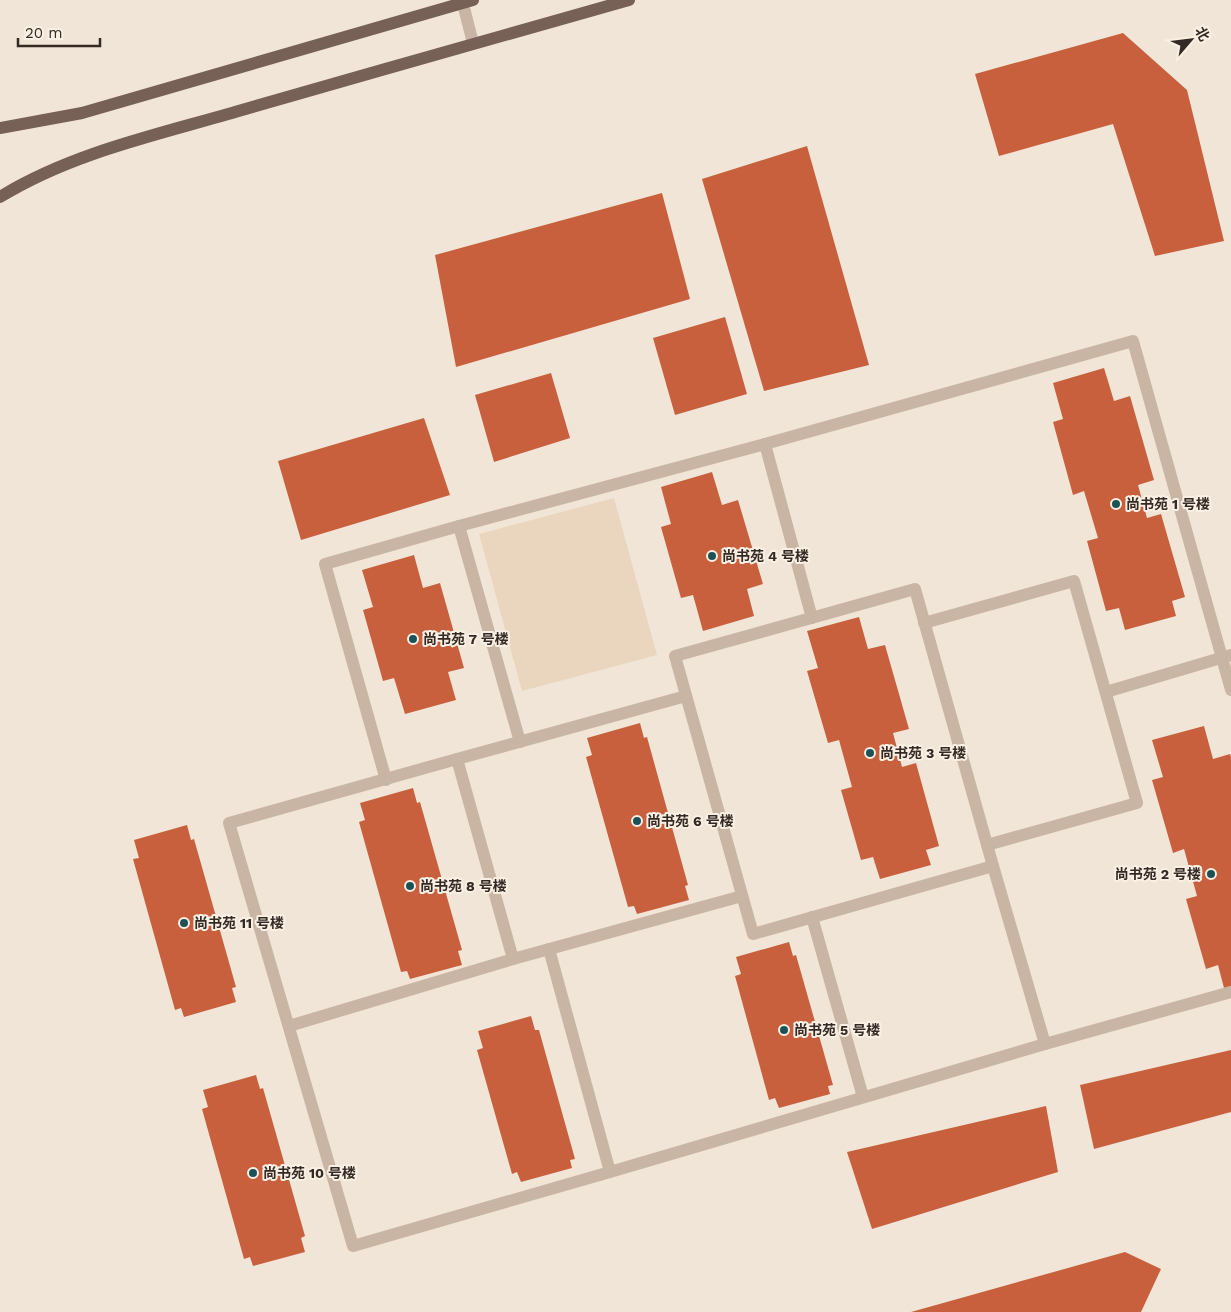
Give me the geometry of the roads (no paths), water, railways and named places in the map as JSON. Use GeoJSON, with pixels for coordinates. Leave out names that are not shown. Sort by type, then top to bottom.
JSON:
{"type":"FeatureCollection","features":[{"type":"Feature","properties":{"kind":"main road"},"geometry":{"type":"LineString","coordinates":[[0,197],[21,184],[94,154],[473,43],[629,0]]}},
{"type":"Feature","properties":{"kind":"main road"},"geometry":{"type":"LineString","coordinates":[[0,128],[82,113],[466,1]]}},
{"type":"Feature","properties":{"kind":"street"},"geometry":{"type":"LineString","coordinates":[[466,1],[473,43]]}},
{"type":"Feature","properties":{"kind":"street"},"geometry":{"type":"LineString","coordinates":[[386,780],[325,564],[1133,342],[1226,656],[1231,690]]}},
{"type":"Feature","properties":{"kind":"street"},"geometry":{"type":"LineString","coordinates":[[765,444],[812,618]]}},
{"type":"Feature","properties":{"kind":"street"},"geometry":{"type":"LineString","coordinates":[[459,526],[520,742]]}},
{"type":"Feature","properties":{"kind":"street"},"geometry":{"type":"LineString","coordinates":[[924,623],[1074,580],[1106,692],[1137,803],[987,845]]}},
{"type":"Feature","properties":{"kind":"street"},"geometry":{"type":"LineString","coordinates":[[993,866],[753,934],[675,656],[915,589],[1045,1044]]}},
{"type":"Feature","properties":{"kind":"street"},"geometry":{"type":"LineString","coordinates":[[1106,692],[1226,656]]}},
{"type":"Feature","properties":{"kind":"street"},"geometry":{"type":"LineString","coordinates":[[686,696],[229,823],[353,1246],[1045,1044],[1231,992]]}},
{"type":"Feature","properties":{"kind":"street"},"geometry":{"type":"LineString","coordinates":[[457,760],[513,959]]}},
{"type":"Feature","properties":{"kind":"street"},"geometry":{"type":"LineString","coordinates":[[289,1026],[513,959],[742,896]]}},
{"type":"Feature","properties":{"kind":"street"},"geometry":{"type":"LineString","coordinates":[[812,917],[863,1097]]}},
{"type":"Feature","properties":{"kind":"street"},"geometry":{"type":"LineString","coordinates":[[549,949],[610,1172]]}},
{"type":"Feature","properties":{"kind":"place","name":"尚书苑 1 号楼"},"geometry":{"type":"Point","coordinates":[1116,504]}},
{"type":"Feature","properties":{"kind":"place","name":"尚书苑 4 号楼"},"geometry":{"type":"Point","coordinates":[712,556]}},
{"type":"Feature","properties":{"kind":"place","name":"尚书苑 7 号楼"},"geometry":{"type":"Point","coordinates":[413,639]}},
{"type":"Feature","properties":{"kind":"place","name":"尚书苑 3 号楼"},"geometry":{"type":"Point","coordinates":[870,753]}},
{"type":"Feature","properties":{"kind":"place","name":"尚书苑 6 号楼"},"geometry":{"type":"Point","coordinates":[637,821]}},
{"type":"Feature","properties":{"kind":"place","name":"尚书苑 2 号楼"},"geometry":{"type":"Point","coordinates":[1211,874]}},
{"type":"Feature","properties":{"kind":"place","name":"尚书苑 8 号楼"},"geometry":{"type":"Point","coordinates":[410,886]}},
{"type":"Feature","properties":{"kind":"place","name":"尚书苑 11 号楼"},"geometry":{"type":"Point","coordinates":[184,923]}},
{"type":"Feature","properties":{"kind":"place","name":"尚书苑 5 号楼"},"geometry":{"type":"Point","coordinates":[784,1030]}},
{"type":"Feature","properties":{"kind":"place","name":"尚书苑 10 号楼"},"geometry":{"type":"Point","coordinates":[253,1173]}}]}
